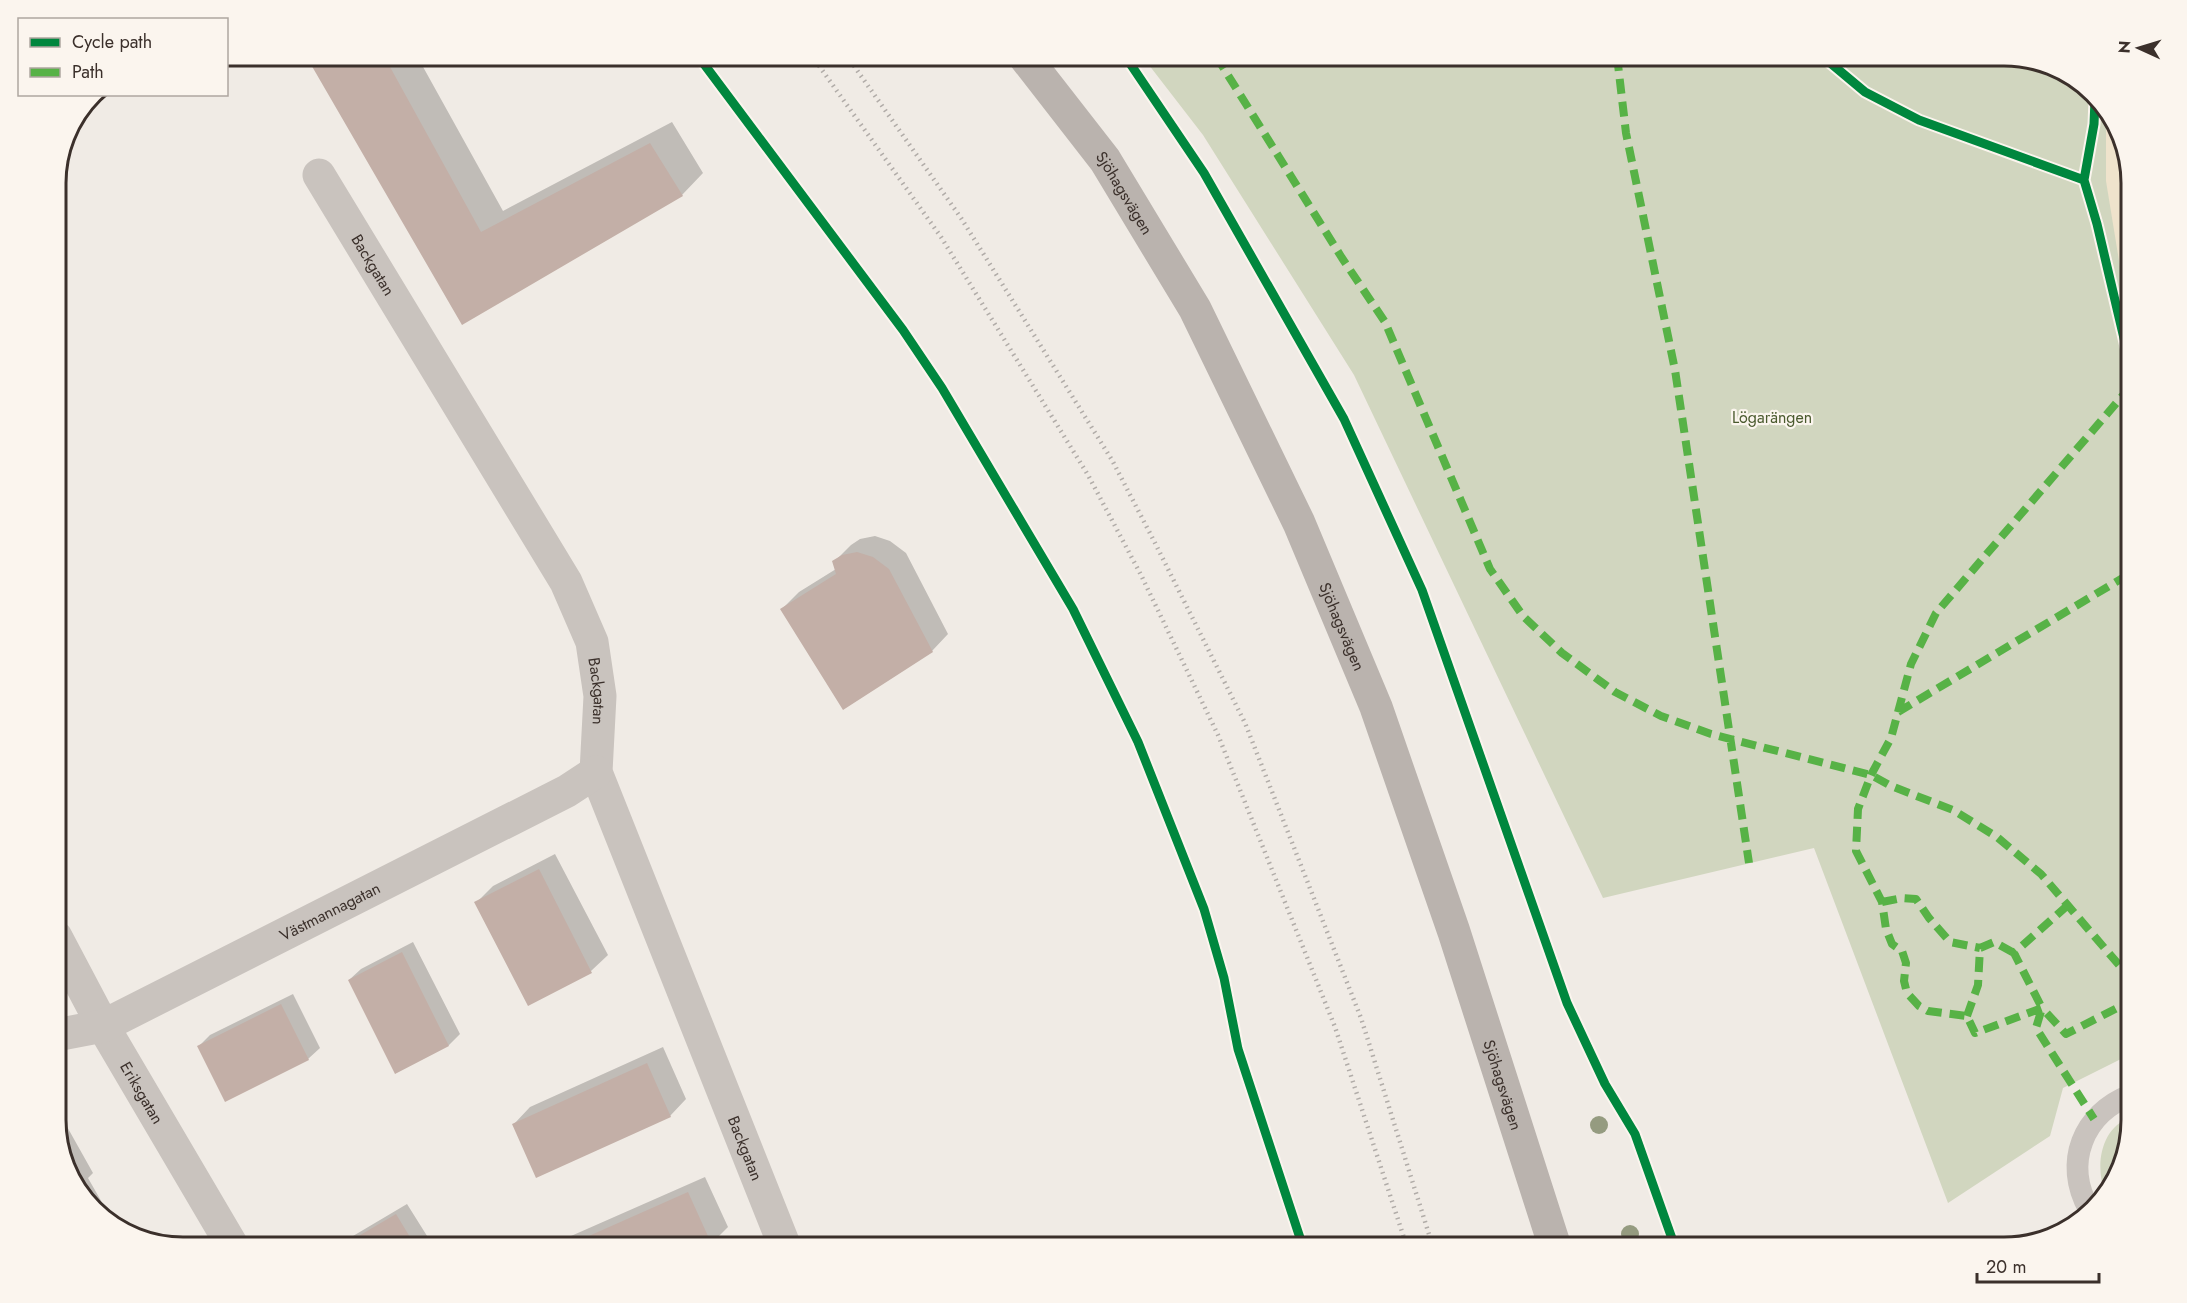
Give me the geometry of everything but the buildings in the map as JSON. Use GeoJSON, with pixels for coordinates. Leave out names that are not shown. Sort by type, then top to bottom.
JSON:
{"type":"FeatureCollection","features":[{"type":"Feature","properties":{"kind":"main road","name":"Sjöhagsvägen"},"geometry":{"type":"LineString","coordinates":[[1032,66],[1105,160],[1195,309],[1299,523],[1376,707],[1454,932],[1551,1237]]}},
{"type":"Feature","properties":{"kind":"street","name":"Backgatan"},"geometry":{"type":"LineString","coordinates":[[319,175],[566,582],[592,642],[600,696],[596,772],[781,1237]]}},
{"type":"Feature","properties":{"kind":"street","name":"Västmannagatan"},"geometry":{"type":"LineString","coordinates":[[66,1033],[103,1026],[567,791],[596,772]]}},
{"type":"Feature","properties":{"kind":"street","name":"Eriksgatan"},"geometry":{"type":"LineString","coordinates":[[66,956],[103,1026],[227,1237]]}},
{"type":"Feature","properties":{"kind":"lane"},"geometry":{"type":"LineString","coordinates":[[2086,1204],[2081,1195],[2077,1168],[2081,1142],[2094,1119],[2115,1101],[2121,1099]]}},
{"type":"Feature","properties":{"kind":"green space","name":"Lögarängen"},"geometry":{"type":"Polygon","coordinates":[[[1150,66],[2004,66],[2034,70],[2049,75],[2087,100],[2109,131],[2115,145],[2121,175],[2121,1059],[2063,1088],[2050,1136],[1948,1203],[1814,848],[1603,898],[1354,375],[1203,135],[1150,66]]]}},
{"type":"Feature","properties":{"kind":"green space"},"geometry":{"type":"Polygon","coordinates":[[[2121,1122],[2117,1150],[2102,1183],[2100,1171],[2103,1149],[2112,1130],[2121,1122]]]}},
{"type":"Feature","properties":{"kind":"sand"},"geometry":{"type":"Polygon","coordinates":[[[2106,126],[2115,145],[2121,175],[2121,273],[2106,181],[2106,126]]]}},
{"type":"Feature","properties":{"kind":"railway"},"geometry":{"type":"LineString","coordinates":[[819,66],[941,237],[1088,475],[1141,575],[1218,735],[1335,1027],[1404,1237]]}},
{"type":"Feature","properties":{"kind":"railway"},"geometry":{"type":"LineString","coordinates":[[854,66],[961,218],[1112,460],[1245,723],[1361,1018],[1430,1237]]}},
{"type":"Feature","properties":{"kind":"marked path"},"geometry":{"type":"LineString","coordinates":[[1222,66],[1342,258],[1385,322],[1490,569],[1523,616],[1562,653],[1615,692],[1661,716],[1711,734],[1871,775],[1891,786],[1953,810],[1997,837],[2041,874],[2121,967]]}},
{"type":"Feature","properties":{"kind":"marked path"},"geometry":{"type":"LineString","coordinates":[[1618,66],[1626,133],[1675,370],[1749,863]]}},
{"type":"Feature","properties":{"kind":"marked path"},"geometry":{"type":"LineString","coordinates":[[2121,398],[1936,613],[1911,664],[1891,738],[1871,775],[1858,809],[1856,851],[1882,902],[1886,929],[1892,944],[1902,951],[1906,963],[1904,981],[1907,993],[1919,1006],[1928,1011],[1967,1016],[1975,1033],[2042,1008],[2066,1034],[2121,1006]]}},
{"type":"Feature","properties":{"kind":"marked path"},"geometry":{"type":"LineString","coordinates":[[1898,712],[2121,579]]}},
{"type":"Feature","properties":{"kind":"marked path"},"geometry":{"type":"LineString","coordinates":[[1882,902],[1902,898],[1916,899],[1950,942],[1980,948]]}},
{"type":"Feature","properties":{"kind":"marked path"},"geometry":{"type":"LineString","coordinates":[[2068,905],[2014,953],[2042,1008],[2036,1028],[2094,1119]]}},
{"type":"Feature","properties":{"kind":"marked path"},"geometry":{"type":"LineString","coordinates":[[1967,1016],[1978,985],[1980,948],[1994,942],[2014,953]]}},
{"type":"Feature","properties":{"kind":"cycle path"},"geometry":{"type":"LineString","coordinates":[[705,66],[903,330],[942,388],[1073,609],[1138,742],[1204,909],[1224,978],[1238,1049],[1300,1237]]}},
{"type":"Feature","properties":{"kind":"cycle path"},"geometry":{"type":"LineString","coordinates":[[1132,66],[1204,173],[1344,419],[1422,590],[1567,1003],[1605,1084],[1635,1134],[1671,1237]]}},
{"type":"Feature","properties":{"kind":"cycle path"},"geometry":{"type":"LineString","coordinates":[[1834,66],[1865,92],[1919,120],[2084,180]]}},
{"type":"Feature","properties":{"kind":"cycle path"},"geometry":{"type":"LineString","coordinates":[[2095,109],[2084,180],[2121,326]]}}]}
